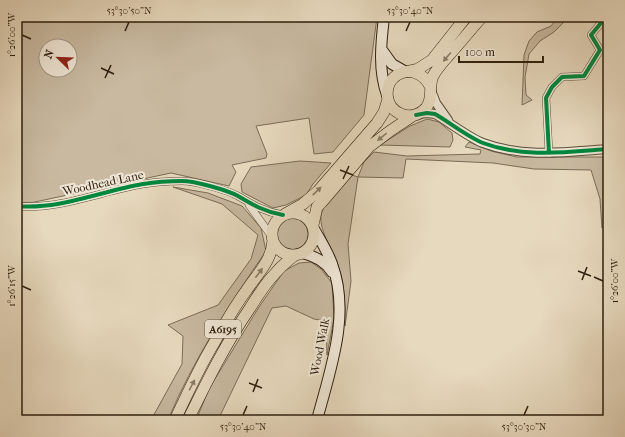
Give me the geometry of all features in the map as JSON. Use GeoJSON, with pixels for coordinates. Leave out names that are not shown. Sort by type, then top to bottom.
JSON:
{"type":"FeatureCollection","features":[{"type":"Feature","properties":{"kind":"highway"},"geometry":{"type":"LineString","coordinates":[[284,214],[303,204],[318,190],[377,123],[384,112],[389,84],[392,80],[401,73],[422,67],[432,60],[466,17]]}},
{"type":"Feature","properties":{"kind":"highway","name":"A6195"},"geometry":{"type":"LineString","coordinates":[[188,420],[208,378],[237,327],[274,272],[311,245],[314,235],[313,227],[315,213],[322,202],[369,147],[390,131],[421,112],[428,105],[433,75],[482,17]]}},
{"type":"Feature","properties":{"kind":"highway"},"geometry":{"type":"LineString","coordinates":[[407,72],[422,75],[430,87]]}},
{"type":"Feature","properties":{"kind":"highway"},"geometry":{"type":"LineString","coordinates":[[387,97],[392,108],[400,114],[409,116],[415,115]]}},
{"type":"Feature","properties":{"kind":"highway"},"geometry":{"type":"LineString","coordinates":[[284,214],[292,212],[304,215],[313,227]]}},
{"type":"Feature","properties":{"kind":"highway","name":"A6195"},"geometry":{"type":"LineString","coordinates":[[175,420],[213,344],[245,291],[267,262],[272,251],[273,227],[275,222],[284,214]]}},
{"type":"Feature","properties":{"kind":"highway"},"geometry":{"type":"LineString","coordinates":[[272,239],[276,247],[281,252],[288,254],[299,254]]}},
{"type":"Feature","properties":{"kind":"main road"},"geometry":{"type":"LineString","coordinates":[[384,17],[380,60],[387,97]]}},
{"type":"Feature","properties":{"kind":"main road"},"geometry":{"type":"LineString","coordinates":[[382,50],[392,64],[407,72]]}},
{"type":"Feature","properties":{"kind":"main road","name":"Wood Walk"},"geometry":{"type":"LineString","coordinates":[[313,227],[332,263],[339,299],[340,326],[317,420]]}},
{"type":"Feature","properties":{"kind":"main road","name":"Wood Walk"},"geometry":{"type":"LineString","coordinates":[[299,254],[318,258],[325,263],[336,279]]}},
{"type":"Feature","properties":{"kind":"street"},"geometry":{"type":"LineString","coordinates":[[549,154],[546,98],[552,87],[562,77],[584,76],[600,50],[591,35],[606,17]]}},
{"type":"Feature","properties":{"kind":"street"},"geometry":{"type":"LineString","coordinates":[[430,87],[439,109],[449,122]]}},
{"type":"Feature","properties":{"kind":"street"},"geometry":{"type":"LineString","coordinates":[[415,115],[431,113],[482,142],[517,152],[549,154],[608,149]]}},
{"type":"Feature","properties":{"kind":"street","name":"Woodhead Lane"},"geometry":{"type":"LineString","coordinates":[[17,206],[29,207],[72,201],[143,184],[184,181],[219,189],[269,212],[284,214]]}},
{"type":"Feature","properties":{"kind":"street","name":"Woodhead Lane"},"geometry":{"type":"LineString","coordinates":[[247,203],[272,239]]}},
{"type":"Feature","properties":{"kind":"shaded area"},"geometry":{"type":"Polygon","coordinates":[[[17,17],[377,17],[364,115],[333,152],[314,154],[309,118],[256,126],[267,154],[266,158],[232,165],[236,172],[229,186],[171,173],[30,203],[17,202],[17,17]]]}},
{"type":"Feature","properties":{"kind":"shaded area"},"geometry":{"type":"Polygon","coordinates":[[[558,17],[569,17],[554,32],[540,41],[529,54],[525,77],[526,95],[532,100],[522,105],[524,55],[529,41],[537,32],[551,26],[558,17]]]}},
{"type":"Feature","properties":{"kind":"shaded area"},"geometry":{"type":"Polygon","coordinates":[[[427,119],[439,122],[452,133],[453,140],[450,147],[380,145],[410,126],[427,119]]]}},
{"type":"Feature","properties":{"kind":"shaded area"},"geometry":{"type":"Polygon","coordinates":[[[469,142],[491,151],[517,157],[608,157],[608,229],[602,228],[600,199],[591,170],[534,169],[493,163],[406,159],[403,178],[358,177],[364,162],[374,152],[407,156],[480,154],[481,150],[465,147],[469,142]]]}},
{"type":"Feature","properties":{"kind":"shaded area"},"geometry":{"type":"Polygon","coordinates":[[[300,161],[331,163],[313,184],[306,195],[286,205],[273,208],[242,192],[241,184],[251,167],[300,161]]]}},
{"type":"Feature","properties":{"kind":"shaded area"},"geometry":{"type":"Polygon","coordinates":[[[352,175],[358,177],[348,244],[351,281],[345,326],[344,296],[341,275],[337,262],[322,229],[321,216],[325,205],[352,175]]]}},
{"type":"Feature","properties":{"kind":"shaded area"},"geometry":{"type":"Polygon","coordinates":[[[173,187],[208,193],[242,206],[261,228],[266,251],[212,333],[200,354],[168,420],[151,420],[182,364],[183,336],[168,325],[218,305],[251,259],[258,235],[222,204],[173,187]]]}},
{"type":"Feature","properties":{"kind":"shaded area"},"geometry":{"type":"Polygon","coordinates":[[[289,218],[295,218],[305,225],[308,234],[307,240],[301,247],[295,250],[289,250],[279,243],[276,237],[276,231],[283,221],[289,218]]]}},
{"type":"Feature","properties":{"kind":"shaded area"},"geometry":{"type":"Polygon","coordinates":[[[311,262],[321,269],[332,283],[334,319],[327,355],[326,321],[314,319],[286,306],[272,308],[218,420],[196,420],[210,387],[259,307],[284,271],[299,263],[311,262]]]}},
{"type":"Feature","properties":{"kind":"cycle path"},"geometry":{"type":"LineString","coordinates":[[549,153],[546,98],[552,87],[562,77],[584,76],[600,50],[591,35],[606,17]]}},
{"type":"Feature","properties":{"kind":"cycle path"},"geometry":{"type":"LineString","coordinates":[[416,115],[427,113],[435,114],[483,143],[514,151],[545,153],[608,149]]}},
{"type":"Feature","properties":{"kind":"cycle path"},"geometry":{"type":"LineString","coordinates":[[17,206],[65,203],[143,184],[188,181],[226,191],[265,210],[283,215]]}}]}
